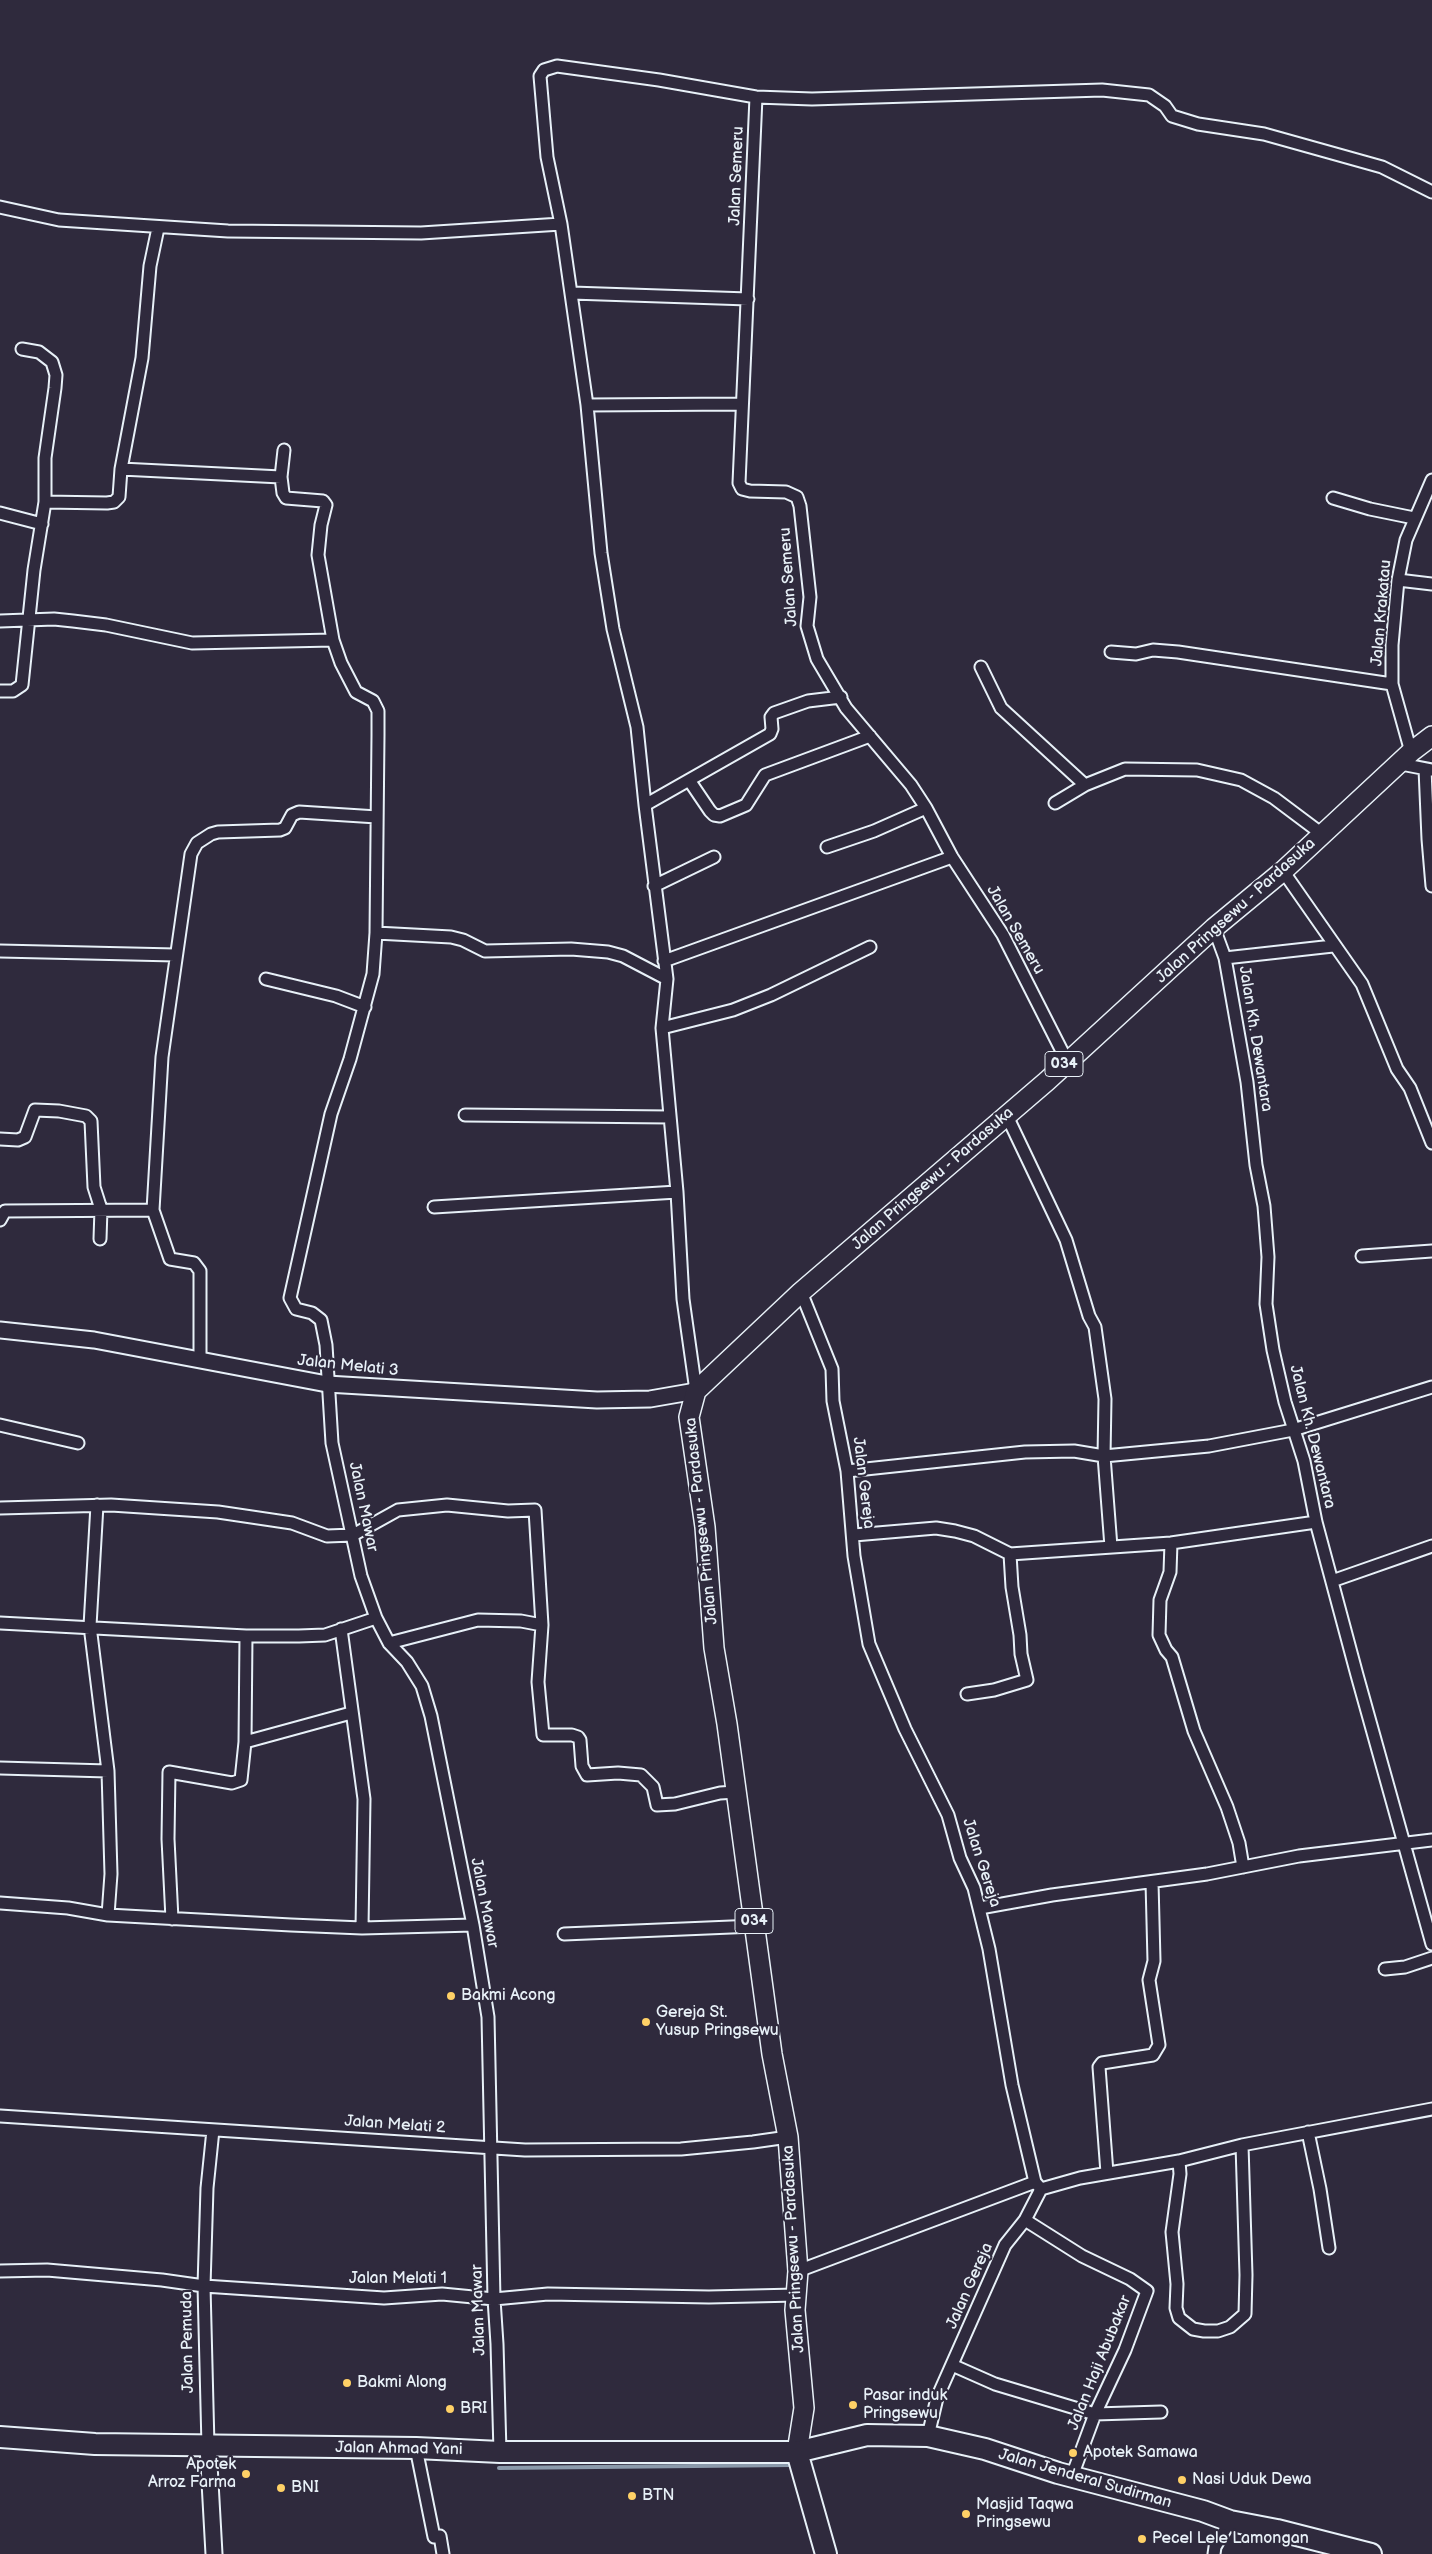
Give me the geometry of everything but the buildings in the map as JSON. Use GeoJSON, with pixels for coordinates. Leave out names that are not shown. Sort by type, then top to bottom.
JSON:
{"type":"FeatureCollection","features":[{"type":"Feature","properties":{"kind":"highway","name":"Jalan Jenderal Sudirman"},"geometry":{"type":"LineString","coordinates":[[797,2452],[867,2435],[928,2436],[985,2449],[1007,2458],[1144,2498],[1203,2511],[1230,2521],[1277,2530],[1371,2554]]}},
{"type":"Feature","properties":{"kind":"highway","name":"Jalan Ahmad Yani"},"geometry":{"type":"LineString","coordinates":[[0,2437],[95,2444],[416,2448],[500,2452],[797,2452]]}},
{"type":"Feature","properties":{"kind":"highway"},"geometry":{"type":"LineString","coordinates":[[797,2452],[826,2554]]}},
{"type":"Feature","properties":{"kind":"main road","name":"Jalan Pringsewu - Pardasuka"},"geometry":{"type":"LineString","coordinates":[[797,2452],[804,2408],[795,2310],[798,2271],[788,2137],[772,2054],[714,1648],[705,1527],[689,1417],[696,1391],[801,1292],[1007,1116],[1214,928],[1283,871],[1432,736]]}},
{"type":"Feature","properties":{"kind":"street"},"geometry":{"type":"LineString","coordinates":[[696,1391],[683,1299],[677,1192],[662,1028],[667,980],[644,805],[638,727],[613,629],[601,553],[587,405],[561,224],[547,156],[540,76],[544,70],[557,66],[659,80],[756,97],[874,99],[918,94],[1102,90],[1149,95],[1164,106],[1172,116],[1198,124],[1264,134],[1382,167],[1432,192]]}},
{"type":"Feature","properties":{"kind":"street","name":"Jalan Semeru"},"geometry":{"type":"LineString","coordinates":[[756,97],[739,483],[742,489],[750,491],[786,492],[797,497],[800,506],[810,597],[807,626],[817,658],[846,708],[926,808],[952,857],[1003,935],[1067,1061]]}},
{"type":"Feature","properties":{"kind":"street"},"geometry":{"type":"LineString","coordinates":[[0,208],[60,220],[158,228],[421,233],[561,224]]}},
{"type":"Feature","properties":{"kind":"street"},"geometry":{"type":"LineString","coordinates":[[46,502],[114,502],[119,497],[121,469],[142,358],[150,266],[158,228]]}},
{"type":"Feature","properties":{"kind":"street"},"geometry":{"type":"LineString","coordinates":[[572,293],[748,299]]}},
{"type":"Feature","properties":{"kind":"street"},"geometry":{"type":"LineString","coordinates":[[0,691],[13,692],[22,685],[31,619],[34,570],[46,502],[44,458],[56,375],[52,362],[39,352],[22,349]]}},
{"type":"Feature","properties":{"kind":"street"},"geometry":{"type":"LineString","coordinates":[[587,405],[741,404]]}},
{"type":"Feature","properties":{"kind":"street"},"geometry":{"type":"LineString","coordinates":[[266,978],[336,996],[365,1007],[373,974],[376,933],[378,711],[373,701],[356,692],[332,640],[318,555],[321,525],[326,505],[323,501],[286,498],[280,478],[284,450]]}},
{"type":"Feature","properties":{"kind":"street"},"geometry":{"type":"LineString","coordinates":[[121,469],[280,478]]}},
{"type":"Feature","properties":{"kind":"street","name":"Jalan Krakatau"},"geometry":{"type":"LineString","coordinates":[[1406,758],[1392,684],[1392,645],[1398,580],[1406,540],[1432,480]]}},
{"type":"Feature","properties":{"kind":"street"},"geometry":{"type":"LineString","coordinates":[[1332,498],[1370,509],[1414,518]]}},
{"type":"Feature","properties":{"kind":"street"},"geometry":{"type":"LineString","coordinates":[[0,513],[42,524]]}},
{"type":"Feature","properties":{"kind":"street"},"geometry":{"type":"LineString","coordinates":[[1398,580],[1432,584]]}},
{"type":"Feature","properties":{"kind":"street"},"geometry":{"type":"LineString","coordinates":[[0,621],[54,619],[106,625],[192,644],[332,640]]}},
{"type":"Feature","properties":{"kind":"street"},"geometry":{"type":"LineString","coordinates":[[1111,652],[1136,654],[1153,650],[1178,652],[1392,684]]}},
{"type":"Feature","properties":{"kind":"street"},"geometry":{"type":"LineString","coordinates":[[981,667],[1001,708],[1084,785]]}},
{"type":"Feature","properties":{"kind":"street"},"geometry":{"type":"LineString","coordinates":[[644,805],[770,734],[772,729],[771,717],[774,713],[808,701],[841,697]]}},
{"type":"Feature","properties":{"kind":"street"},"geometry":{"type":"LineString","coordinates":[[689,780],[714,815],[726,815],[746,805],[765,775],[870,736]]}},
{"type":"Feature","properties":{"kind":"street"},"geometry":{"type":"LineString","coordinates":[[1406,758],[1429,770],[1428,840],[1432,886]]}},
{"type":"Feature","properties":{"kind":"street"},"geometry":{"type":"LineString","coordinates":[[1055,803],[1084,785],[1125,769],[1197,770],[1241,780],[1274,798],[1322,834]]}},
{"type":"Feature","properties":{"kind":"street"},"geometry":{"type":"LineString","coordinates":[[827,847],[874,831],[926,808]]}},
{"type":"Feature","properties":{"kind":"street"},"geometry":{"type":"LineString","coordinates":[[200,1359],[200,1271],[194,1263],[170,1259],[153,1210],[162,1057],[175,955],[192,854],[197,843],[218,832],[280,830],[284,828],[292,815],[306,811],[377,817]]}},
{"type":"Feature","properties":{"kind":"street"},"geometry":{"type":"LineString","coordinates":[[654,886],[714,857]]}},
{"type":"Feature","properties":{"kind":"street"},"geometry":{"type":"LineString","coordinates":[[664,961],[952,857]]}},
{"type":"Feature","properties":{"kind":"street"},"geometry":{"type":"LineString","coordinates":[[1283,871],[1362,984],[1397,1068],[1410,1088],[1432,1143]]}},
{"type":"Feature","properties":{"kind":"street","name":"Jalan Kh. Dewantara"},"geometry":{"type":"LineString","coordinates":[[1214,928],[1225,958],[1244,1064],[1256,1165],[1264,1206],[1268,1257],[1266,1304],[1269,1326],[1293,1430],[1304,1461],[1316,1522],[1432,1944]]}},
{"type":"Feature","properties":{"kind":"street"},"geometry":{"type":"LineString","coordinates":[[376,933],[451,937],[463,940],[485,951],[571,949],[608,952],[623,956],[667,980]]}},
{"type":"Feature","properties":{"kind":"street"},"geometry":{"type":"LineString","coordinates":[[1225,958],[1334,946]]}},
{"type":"Feature","properties":{"kind":"street"},"geometry":{"type":"LineString","coordinates":[[662,1028],[733,1010],[771,995],[870,947]]}},
{"type":"Feature","properties":{"kind":"street"},"geometry":{"type":"LineString","coordinates":[[0,951],[175,955]]}},
{"type":"Feature","properties":{"kind":"street","name":"Jalan Mawar"},"geometry":{"type":"LineString","coordinates":[[365,1007],[331,1114],[290,1298],[296,1309],[312,1313],[321,1320],[326,1345],[332,1443],[354,1535],[361,1576],[376,1618],[389,1643],[407,1662],[422,1686],[431,1716],[473,1925],[488,2017],[494,2299],[498,2344],[500,2452]]}},
{"type":"Feature","properties":{"kind":"street"},"geometry":{"type":"LineString","coordinates":[[0,1139],[18,1140],[25,1137],[34,1110],[59,1111],[86,1116],[91,1121],[93,1128],[94,1188],[101,1210],[100,1239]]}},
{"type":"Feature","properties":{"kind":"street"},"geometry":{"type":"LineString","coordinates":[[465,1115],[670,1117]]}},
{"type":"Feature","properties":{"kind":"street"},"geometry":{"type":"LineString","coordinates":[[1007,1116],[1066,1240],[1089,1316],[1095,1327],[1105,1399],[1104,1456],[1111,1547]]}},
{"type":"Feature","properties":{"kind":"street"},"geometry":{"type":"LineString","coordinates":[[434,1207],[677,1192]]}},
{"type":"Feature","properties":{"kind":"street"},"geometry":{"type":"LineString","coordinates":[[0,1220],[5,1211],[153,1210]]}},
{"type":"Feature","properties":{"kind":"street"},"geometry":{"type":"LineString","coordinates":[[1362,1256],[1432,1251]]}},
{"type":"Feature","properties":{"kind":"street","name":"Jalan Gereja"},"geometry":{"type":"LineString","coordinates":[[801,1292],[832,1369],[833,1401],[847,1470],[854,1534],[854,1556],[869,1644],[905,1729],[948,1815],[960,1858],[974,1888],[980,1908],[1012,2085],[1038,2186],[1024,2220],[1005,2245],[937,2398],[928,2436]]}},
{"type":"Feature","properties":{"kind":"street","name":"Jalan Melati 3"},"geometry":{"type":"LineString","coordinates":[[0,1330],[94,1340],[327,1384],[597,1400],[650,1399],[696,1391]]}},
{"type":"Feature","properties":{"kind":"street"},"geometry":{"type":"LineString","coordinates":[[847,1470],[1025,1452],[1074,1451],[1104,1456],[1209,1446],[1293,1430],[1432,1387]]}},
{"type":"Feature","properties":{"kind":"street"},"geometry":{"type":"LineString","coordinates":[[0,1425],[78,1443]]}},
{"type":"Feature","properties":{"kind":"street"},"geometry":{"type":"LineString","coordinates":[[97,1505],[90,1626],[108,1771],[111,1874],[108,1915]]}},
{"type":"Feature","properties":{"kind":"street"},"geometry":{"type":"LineString","coordinates":[[0,1508],[97,1505],[218,1512],[292,1523],[327,1536],[354,1535],[398,1510],[447,1506],[508,1511],[534,1510],[542,1625],[538,1682],[543,1735],[572,1735],[578,1737],[580,1740],[582,1766],[586,1775],[618,1773],[641,1775],[653,1787],[657,1805],[675,1804],[720,1793],[736,1792]]}},
{"type":"Feature","properties":{"kind":"street"},"geometry":{"type":"LineString","coordinates":[[854,1534],[936,1528],[974,1536],[1010,1554],[1171,1543],[1316,1522]]}},
{"type":"Feature","properties":{"kind":"street"},"geometry":{"type":"LineString","coordinates":[[1171,1543],[1170,1572],[1160,1600],[1159,1635],[1166,1650],[1172,1657],[1194,1731],[1203,1746],[1213,1779],[1227,1806],[1239,1843],[1243,1867]]}},
{"type":"Feature","properties":{"kind":"street"},"geometry":{"type":"LineString","coordinates":[[1332,1581],[1432,1546]]}},
{"type":"Feature","properties":{"kind":"street"},"geometry":{"type":"LineString","coordinates":[[967,1694],[994,1690],[1027,1680],[1020,1654],[1020,1634],[1012,1587],[1010,1554]]}},
{"type":"Feature","properties":{"kind":"street"},"geometry":{"type":"LineString","coordinates":[[0,1623],[38,1626],[90,1626],[246,1636],[324,1635],[376,1618]]}},
{"type":"Feature","properties":{"kind":"street"},"geometry":{"type":"LineString","coordinates":[[389,1643],[478,1620],[521,1621],[542,1625]]}},
{"type":"Feature","properties":{"kind":"street"},"geometry":{"type":"LineString","coordinates":[[340,1629],[364,1799],[362,1928]]}},
{"type":"Feature","properties":{"kind":"street"},"geometry":{"type":"LineString","coordinates":[[172,1919],[168,1839],[169,1772],[232,1783],[241,1780],[245,1742],[246,1636]]}},
{"type":"Feature","properties":{"kind":"street"},"geometry":{"type":"LineString","coordinates":[[245,1742],[351,1713]]}},
{"type":"Feature","properties":{"kind":"street"},"geometry":{"type":"LineString","coordinates":[[0,1768],[108,1771]]}},
{"type":"Feature","properties":{"kind":"street"},"geometry":{"type":"LineString","coordinates":[[980,1908],[1052,1895],[1152,1882],[1299,1856],[1406,1845],[1432,1840]]}},
{"type":"Feature","properties":{"kind":"street"},"geometry":{"type":"LineString","coordinates":[[1107,2173],[1099,2067],[1102,2063],[1153,2055],[1159,2045],[1149,1980],[1154,1961],[1152,1882]]}},
{"type":"Feature","properties":{"kind":"street"},"geometry":{"type":"LineString","coordinates":[[0,1903],[68,1908],[108,1915],[362,1928],[473,1925]]}},
{"type":"Feature","properties":{"kind":"street"},"geometry":{"type":"LineString","coordinates":[[564,1934],[755,1926]]}},
{"type":"Feature","properties":{"kind":"street"},"geometry":{"type":"LineString","coordinates":[[1385,1969],[1405,1967],[1432,1958]]}},
{"type":"Feature","properties":{"kind":"street"},"geometry":{"type":"LineString","coordinates":[[798,2271],[1038,2186],[1179,2161],[1242,2145],[1432,2109]]}},
{"type":"Feature","properties":{"kind":"street","name":"Jalan Melati 2"},"geometry":{"type":"LineString","coordinates":[[0,2116],[525,2150],[681,2149],[788,2137]]}},
{"type":"Feature","properties":{"kind":"street","name":"Jalan Pemuda"},"geometry":{"type":"LineString","coordinates":[[213,2130],[207,2188],[204,2286],[208,2446],[214,2554]]}},
{"type":"Feature","properties":{"kind":"street"},"geometry":{"type":"LineString","coordinates":[[1308,2132],[1320,2189],[1329,2248]]}},
{"type":"Feature","properties":{"kind":"street"},"geometry":{"type":"LineString","coordinates":[[1179,2161],[1180,2174],[1172,2232],[1177,2284],[1176,2308],[1179,2318],[1194,2329],[1218,2331],[1230,2327],[1245,2314],[1246,2275],[1242,2145]]}},
{"type":"Feature","properties":{"kind":"street","name":"Jalan Haji Abubakar"},"geometry":{"type":"LineString","coordinates":[[1024,2220],[1082,2256],[1130,2279],[1147,2291],[1125,2350],[1095,2414],[1072,2476]]}},
{"type":"Feature","properties":{"kind":"street","name":"Jalan Melati 1"},"geometry":{"type":"LineString","coordinates":[[0,2271],[47,2270],[162,2280],[204,2286],[384,2298],[442,2294],[494,2299],[548,2294],[709,2297],[796,2296]]}},
{"type":"Feature","properties":{"kind":"street"},"geometry":{"type":"LineString","coordinates":[[952,2365],[994,2384],[1095,2414],[1161,2412]]}},
{"type":"Feature","properties":{"kind":"street"},"geometry":{"type":"LineString","coordinates":[[416,2448],[434,2537],[440,2536],[443,2554]]}},
{"type":"Feature","properties":{"kind":"street"},"geometry":{"type":"LineString","coordinates":[[1214,2554],[1215,2547],[1230,2521]]}},
{"type":"Feature","properties":{"kind":"waterway"},"geometry":{"type":"LineString","coordinates":[[499,2468],[792,2465]]}},
{"type":"Feature","properties":{"kind":"place","name":"Bakmi Acong"},"geometry":{"type":"Point","coordinates":[451,1996]}},
{"type":"Feature","properties":{"kind":"place","name":"Gereja St. Yusup Pringsewu"},"geometry":{"type":"Point","coordinates":[646,2022]}},
{"type":"Feature","properties":{"kind":"place","name":"Bakmi Along"},"geometry":{"type":"Point","coordinates":[347,2383]}},
{"type":"Feature","properties":{"kind":"place","name":"Pasar induk Pringsewu"},"geometry":{"type":"Point","coordinates":[853,2405]}},
{"type":"Feature","properties":{"kind":"place","name":"BRI"},"geometry":{"type":"Point","coordinates":[450,2409]}},
{"type":"Feature","properties":{"kind":"place","name":"Apotek Samawa"},"geometry":{"type":"Point","coordinates":[1073,2453]}},
{"type":"Feature","properties":{"kind":"place","name":"Apotek Arroz Farma"},"geometry":{"type":"Point","coordinates":[246,2474]}},
{"type":"Feature","properties":{"kind":"place","name":"Nasi Uduk Dewa"},"geometry":{"type":"Point","coordinates":[1182,2480]}},
{"type":"Feature","properties":{"kind":"place","name":"BNI"},"geometry":{"type":"Point","coordinates":[281,2488]}},
{"type":"Feature","properties":{"kind":"place","name":"BTN"},"geometry":{"type":"Point","coordinates":[632,2496]}},
{"type":"Feature","properties":{"kind":"place","name":"Masjid Taqwa Pringsewu"},"geometry":{"type":"Point","coordinates":[966,2514]}},
{"type":"Feature","properties":{"kind":"place","name":"Pecel Lele Lamongan"},"geometry":{"type":"Point","coordinates":[1142,2539]}}]}
